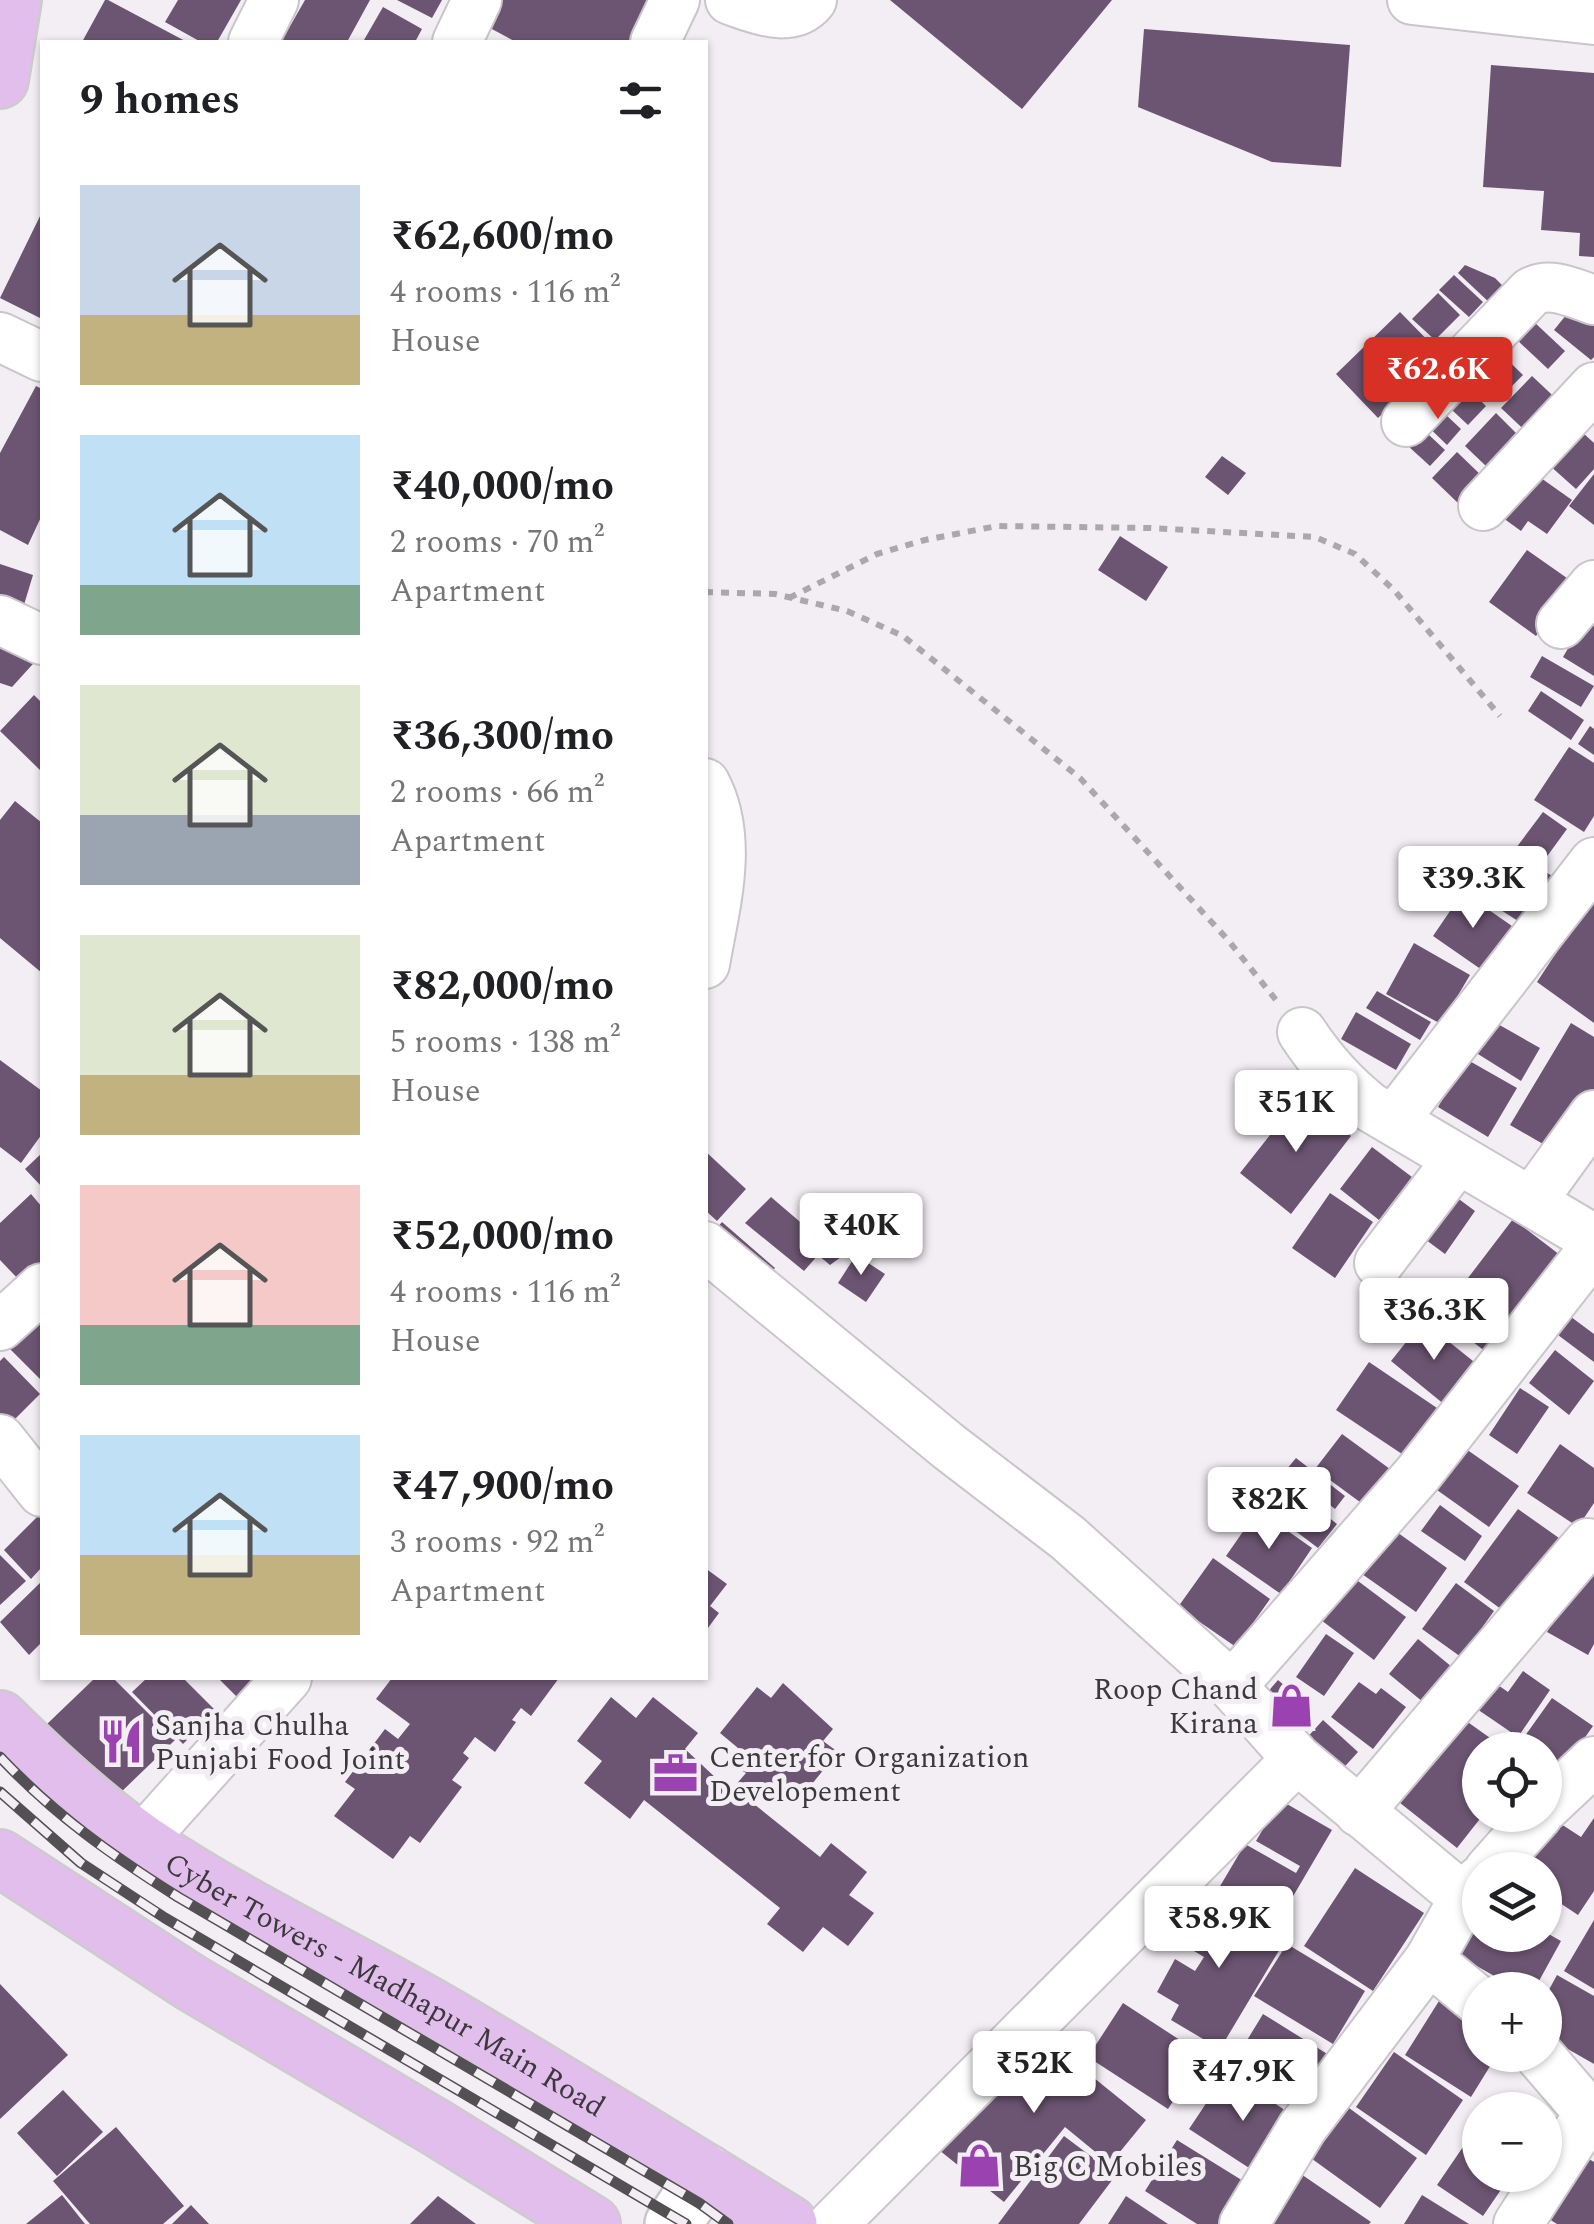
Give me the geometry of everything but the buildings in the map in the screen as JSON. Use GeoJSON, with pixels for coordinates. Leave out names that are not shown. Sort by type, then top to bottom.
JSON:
{"type":"FeatureCollection","features":[{"type":"Feature","properties":{"kind":"main road"},"geometry":{"type":"LineString","coordinates":[[0,80],[13,0]]}},
{"type":"Feature","properties":{"kind":"main road","name":"Cyber Towers - Madhapur Main Road"},"geometry":{"type":"LineString","coordinates":[[0,1719],[141,1841],[223,1893],[458,2023],[744,2204]]}},
{"type":"Feature","properties":{"kind":"main road"},"geometry":{"type":"LineString","coordinates":[[0,1858],[190,1982],[592,2224]]}},
{"type":"Feature","properties":{"kind":"main road"},"geometry":{"type":"LineString","coordinates":[[673,2224],[744,2204]]}},
{"type":"Feature","properties":{"kind":"street"},"geometry":{"type":"LineString","coordinates":[[254,40],[274,0]]}},
{"type":"Feature","properties":{"kind":"street"},"geometry":{"type":"LineString","coordinates":[[458,40],[477,0]]}},
{"type":"Feature","properties":{"kind":"street"},"geometry":{"type":"LineString","coordinates":[[656,40],[675,0]]}},
{"type":"Feature","properties":{"kind":"street"},"geometry":{"type":"LineString","coordinates":[[730,0],[761,11],[786,14],[805,8],[812,0]]}},
{"type":"Feature","properties":{"kind":"street"},"geometry":{"type":"LineString","coordinates":[[1412,0],[1594,20]]}},
{"type":"Feature","properties":{"kind":"street"},"geometry":{"type":"LineString","coordinates":[[1406,422],[1531,292],[1542,286],[1555,287],[1594,300]]}},
{"type":"Feature","properties":{"kind":"street"},"geometry":{"type":"LineString","coordinates":[[0,338],[40,357]]}},
{"type":"Feature","properties":{"kind":"street"},"geometry":{"type":"LineString","coordinates":[[1483,506],[1594,386]]}},
{"type":"Feature","properties":{"kind":"street"},"geometry":{"type":"LineString","coordinates":[[1561,624],[1594,585]]}},
{"type":"Feature","properties":{"kind":"street"},"geometry":{"type":"LineString","coordinates":[[0,620],[40,639]]}},
{"type":"Feature","properties":{"kind":"street"},"geometry":{"type":"LineString","coordinates":[[708,789],[720,834],[720,878],[708,947]]}},
{"type":"Feature","properties":{"kind":"street"},"geometry":{"type":"LineString","coordinates":[[1394,1120],[1594,862]]}},
{"type":"Feature","properties":{"kind":"street"},"geometry":{"type":"LineString","coordinates":[[1302,1032],[1345,1087],[1370,1107],[1594,1239]]}},
{"type":"Feature","properties":{"kind":"street"},"geometry":{"type":"LineString","coordinates":[[1532,1201],[1594,1114]]}},
{"type":"Feature","properties":{"kind":"street"},"geometry":{"type":"LineString","coordinates":[[1380,1263],[1458,1159]]}},
{"type":"Feature","properties":{"kind":"street"},"geometry":{"type":"LineString","coordinates":[[708,1248],[948,1446],[1068,1538],[1232,1686],[1297,1759],[1358,1812],[1462,1874]]}},
{"type":"Feature","properties":{"kind":"street"},"geometry":{"type":"LineString","coordinates":[[1232,1686],[1417,1475],[1594,1248]]}},
{"type":"Feature","properties":{"kind":"street"},"geometry":{"type":"LineString","coordinates":[[0,1326],[40,1290]]}},
{"type":"Feature","properties":{"kind":"street"},"geometry":{"type":"LineString","coordinates":[[0,1440],[40,1490]]}},
{"type":"Feature","properties":{"kind":"street"},"geometry":{"type":"LineString","coordinates":[[1358,1812],[1588,1543]]}},
{"type":"Feature","properties":{"kind":"street"},"geometry":{"type":"LineString","coordinates":[[141,1841],[285,1680]]}},
{"type":"Feature","properties":{"kind":"street"},"geometry":{"type":"LineString","coordinates":[[834,2224],[1297,1759]]}},
{"type":"Feature","properties":{"kind":"street"},"geometry":{"type":"LineString","coordinates":[[1562,1800],[1594,1761]]}},
{"type":"Feature","properties":{"kind":"street"},"geometry":{"type":"LineString","coordinates":[[1510,1852],[1530,1832]]}},
{"type":"Feature","properties":{"kind":"street"},"geometry":{"type":"LineString","coordinates":[[1244,2224],[1302,2128],[1429,1960],[1462,1908]]}},
{"type":"Feature","properties":{"kind":"street"},"geometry":{"type":"LineString","coordinates":[[1429,1960],[1462,1987]]}},
{"type":"Feature","properties":{"kind":"street"},"geometry":{"type":"LineString","coordinates":[[1518,2224],[1592,2113],[1554,2072]]}},
{"type":"Feature","properties":{"kind":"path"},"geometry":{"type":"LineString","coordinates":[[789,598],[877,554],[997,526],[1169,528],[1315,537],[1355,554],[1394,590],[1500,716]]}},
{"type":"Feature","properties":{"kind":"path"},"geometry":{"type":"LineString","coordinates":[[708,592],[774,594],[847,611],[902,636],[1080,778],[1228,940],[1302,1032]]}},
{"type":"Feature","properties":{"kind":"railway"},"geometry":{"type":"LineString","coordinates":[[0,1757],[63,1816],[153,1881],[699,2203],[728,2224]]}},
{"type":"Feature","properties":{"kind":"railway"},"geometry":{"type":"LineString","coordinates":[[0,1792],[81,1863],[165,1918],[686,2224]]}},
{"type":"Feature","properties":{"kind":"place","name":"Roop Chand Kirana"},"geometry":{"type":"Point","coordinates":[1291,1706]}},
{"type":"Feature","properties":{"kind":"place","name":"Sanjha Chulha Punjabi Food Joint"},"geometry":{"type":"Point","coordinates":[122,1742]}},
{"type":"Feature","properties":{"kind":"place","name":"Center for Organization Developement"},"geometry":{"type":"Point","coordinates":[676,1774]}},
{"type":"Feature","properties":{"kind":"place","name":"Big C Mobiles"},"geometry":{"type":"Point","coordinates":[980,2166]}}]}
